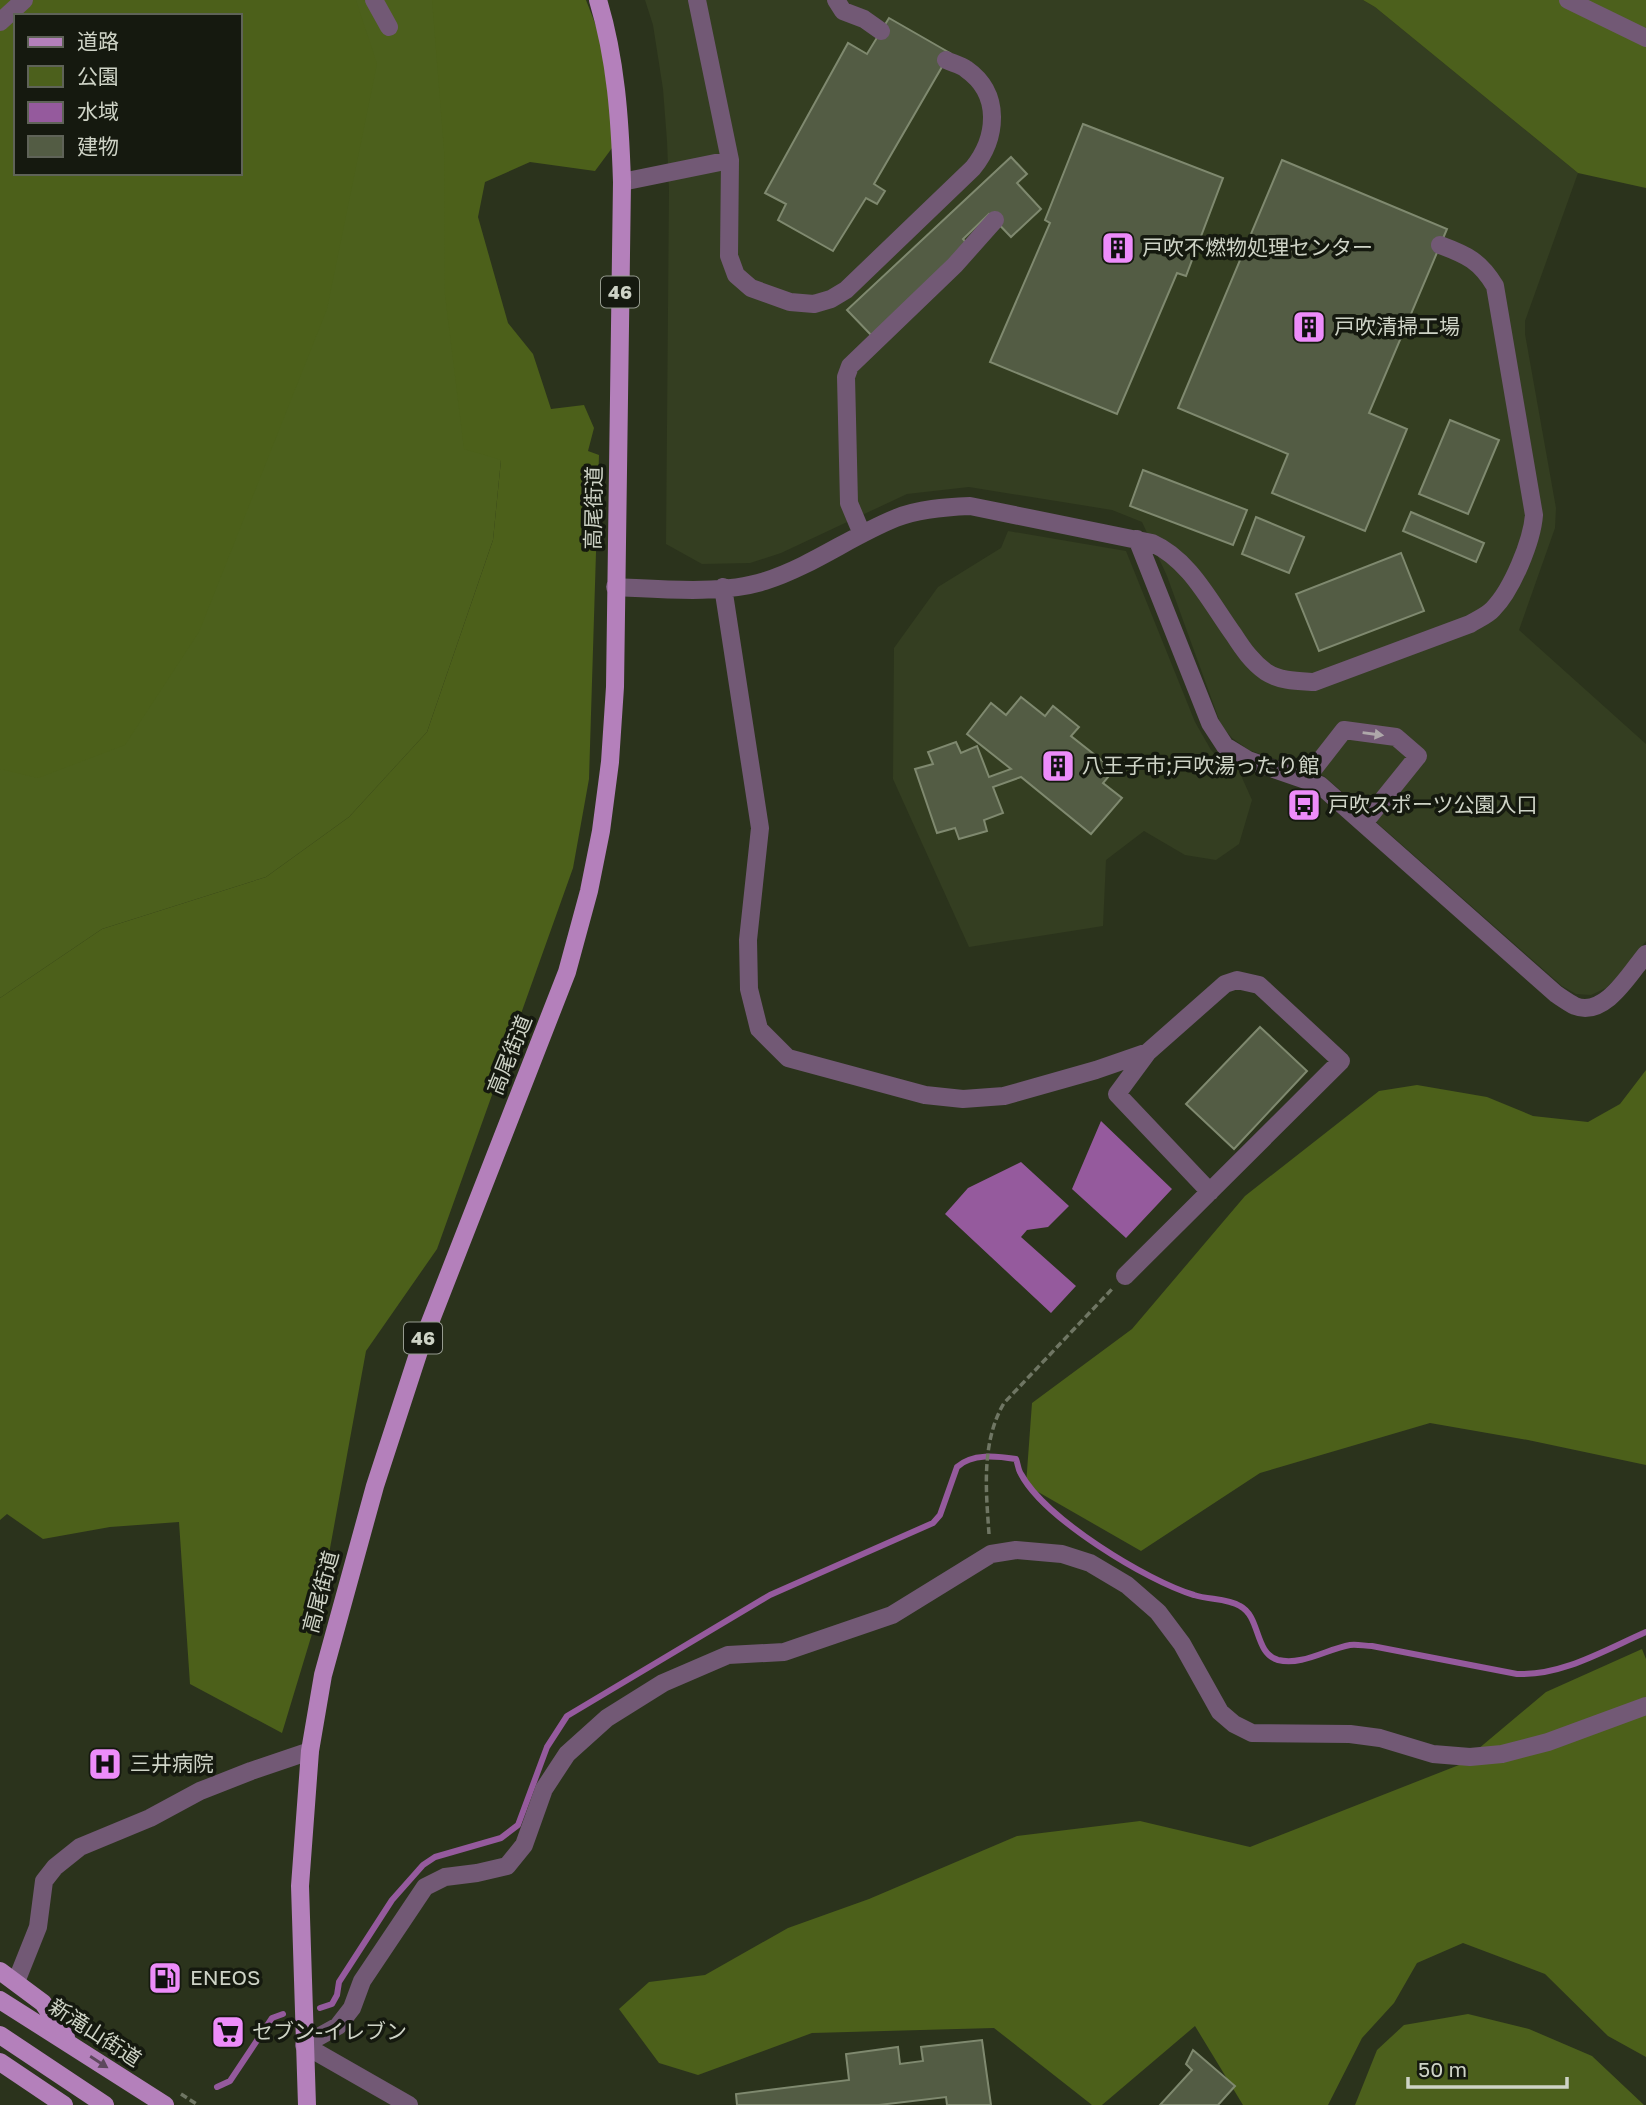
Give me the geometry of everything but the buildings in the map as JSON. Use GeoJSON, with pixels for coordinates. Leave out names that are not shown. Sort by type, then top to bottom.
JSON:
{"type":"FeatureCollection","features":[{"type":"Feature","properties":{"kind":"main road","name":"高尾街道"},"geometry":{"type":"LineString","coordinates":[[305,2102],[299,1886],[310,1751],[323,1675],[405,1392],[443,1286],[567,972],[583,917],[601,831],[610,762],[615,687],[621,182],[618,99],[598,0]]}},
{"type":"Feature","properties":{"kind":"main road"},"geometry":{"type":"LineString","coordinates":[[0,1971],[43,2003],[70,2042]]}},
{"type":"Feature","properties":{"kind":"main road","name":"新滝山街道"},"geometry":{"type":"LineString","coordinates":[[0,2000],[70,2042],[165,2105]]}},
{"type":"Feature","properties":{"kind":"main road"},"geometry":{"type":"LineString","coordinates":[[0,2035],[105,2105]]}},
{"type":"Feature","properties":{"kind":"main road"},"geometry":{"type":"LineString","coordinates":[[0,2062],[64,2105]]}},
{"type":"Feature","properties":{"kind":"street"},"geometry":{"type":"LineString","coordinates":[[0,22],[24,0]]}},
{"type":"Feature","properties":{"kind":"street"},"geometry":{"type":"LineString","coordinates":[[374,0],[388,27]]}},
{"type":"Feature","properties":{"kind":"street"},"geometry":{"type":"LineString","coordinates":[[697,0],[730,160],[729,256],[736,275],[751,288],[790,302],[814,303],[831,299],[846,290],[973,168],[984,154],[991,138],[992,121],[986,92],[966,68],[946,60]]}},
{"type":"Feature","properties":{"kind":"street"},"geometry":{"type":"LineString","coordinates":[[836,0],[843,11],[864,19],[881,31]]}},
{"type":"Feature","properties":{"kind":"street"},"geometry":{"type":"LineString","coordinates":[[1568,0],[1646,38]]}},
{"type":"Feature","properties":{"kind":"street"},"geometry":{"type":"LineString","coordinates":[[621,182],[730,160]]}},
{"type":"Feature","properties":{"kind":"street"},"geometry":{"type":"LineString","coordinates":[[862,534],[849,503],[846,377],[850,366],[955,265],[995,220]]}},
{"type":"Feature","properties":{"kind":"street"},"geometry":{"type":"LineString","coordinates":[[615,587],[668,589],[762,582],[800,568],[898,517],[942,507],[970,506],[1137,539],[1169,550],[1185,566],[1250,658],[1267,673],[1290,681],[1314,682],[1470,624],[1492,611],[1510,584],[1533,530],[1533,500],[1494,286],[1486,271],[1472,258],[1440,245]]}},
{"type":"Feature","properties":{"kind":"street"},"geometry":{"type":"LineString","coordinates":[[1137,539],[1210,723],[1226,746],[1248,760],[1320,785],[1556,994],[1577,1007],[1598,1006],[1614,993],[1646,954]]}},
{"type":"Feature","properties":{"kind":"street"},"geometry":{"type":"LineString","coordinates":[[723,587],[760,828],[748,940],[749,989],[759,1029],[788,1058],[925,1095],[963,1099],[1004,1096],[1148,1052]]}},
{"type":"Feature","properties":{"kind":"street"},"geometry":{"type":"LineString","coordinates":[[1305,780],[1344,730],[1396,737],[1418,756],[1364,823]]}},
{"type":"Feature","properties":{"kind":"street"},"geometry":{"type":"LineString","coordinates":[[1125,1276],[1210,1192],[1341,1061],[1259,985],[1237,980],[1225,984],[1148,1052],[1117,1094],[1210,1192]]}},
{"type":"Feature","properties":{"kind":"street"},"geometry":{"type":"LineString","coordinates":[[304,2045],[338,2026],[352,2008],[362,1981],[425,1887],[445,1877],[507,1866],[524,1844],[544,1789],[567,1754],[607,1718],[663,1683],[729,1655],[784,1652],[892,1615],[991,1554],[1016,1550],[1062,1554],[1090,1563],[1127,1585],[1158,1612],[1182,1644],[1220,1712],[1234,1724],[1252,1733],[1350,1734],[1380,1738],[1433,1754],[1470,1757],[1502,1754],[1548,1742],[1646,1706]]}},
{"type":"Feature","properties":{"kind":"street"},"geometry":{"type":"LineString","coordinates":[[16,1982],[38,1927],[44,1881],[55,1867],[80,1847],[150,1818],[200,1791],[310,1751]]}},
{"type":"Feature","properties":{"kind":"street"},"geometry":{"type":"LineString","coordinates":[[304,2045],[409,2105]]}},
{"type":"Feature","properties":{"kind":"path"},"geometry":{"type":"LineString","coordinates":[[991,1554],[986,1495],[989,1442],[996,1417],[1004,1403],[1125,1276]]}},
{"type":"Feature","properties":{"kind":"shaded area"},"geometry":{"type":"Polygon","coordinates":[[[645,0],[1363,0],[1578,173],[1525,321],[1525,334],[1556,508],[1555,528],[1519,630],[1646,744],[1646,941],[1606,988],[1591,995],[1576,994],[1562,986],[1324,776],[1249,750],[1232,738],[1221,725],[1167,576],[1142,522],[1112,510],[969,487],[907,494],[781,553],[750,563],[702,564],[666,544],[669,190],[663,89],[653,25],[645,0]]]}},
{"type":"Feature","properties":{"kind":"shaded area"},"geometry":{"type":"Polygon","coordinates":[[[1008,531],[1126,551],[1195,722],[1211,750],[1223,762],[1239,771],[1252,800],[1239,844],[1216,860],[1185,855],[1144,831],[1106,860],[1103,926],[969,947],[893,779],[894,648],[938,587],[1001,548],[1008,531]]]}},
{"type":"Feature","properties":{"kind":"green space"},"geometry":{"type":"Polygon","coordinates":[[[0,0],[471,0],[466,122],[503,440],[493,540],[427,732],[349,817],[266,877],[102,929],[0,998],[0,0]]]}},
{"type":"Feature","properties":{"kind":"green space"},"geometry":{"type":"Polygon","coordinates":[[[0,0],[356,0],[377,64],[327,309],[199,632],[125,745],[38,778],[0,769],[0,0]]]}},
{"type":"Feature","properties":{"kind":"green space"},"geometry":{"type":"Polygon","coordinates":[[[432,0],[586,0],[600,36],[615,144],[595,171],[530,162],[485,182],[478,217],[508,323],[533,354],[551,409],[584,405],[594,428],[588,451],[599,455],[589,779],[573,868],[437,1249],[366,1351],[318,1614],[282,1733],[190,1684],[179,1522],[110,1527],[43,1539],[7,1514],[0,1520],[0,998],[102,929],[266,877],[349,817],[427,732],[493,540],[501,460],[464,449],[445,295],[444,150],[432,0]]]}},
{"type":"Feature","properties":{"kind":"green space"},"geometry":{"type":"Polygon","coordinates":[[[1363,0],[1646,0],[1646,188],[1578,173],[1363,0]]]}},
{"type":"Feature","properties":{"kind":"green space"},"geometry":{"type":"Polygon","coordinates":[[[1646,1070],[1646,1465],[1430,1423],[1260,1473],[1141,1551],[1026,1485],[1032,1403],[1132,1329],[1245,1196],[1379,1091],[1417,1085],[1487,1097],[1533,1116],[1588,1122],[1620,1104],[1646,1070]]]}},
{"type":"Feature","properties":{"kind":"green space"},"geometry":{"type":"Polygon","coordinates":[[[1642,1649],[1646,1659],[1646,2057],[1608,2036],[1545,1974],[1463,1943],[1417,1963],[1394,2003],[1362,2038],[1328,2105],[1243,2105],[1195,2026],[1102,2105],[1092,2105],[994,2028],[812,2033],[698,2075],[659,2063],[619,2009],[649,1982],[705,1975],[788,1928],[869,1899],[1017,1836],[1140,1821],[1250,1847],[1459,1765],[1546,1692],[1642,1649]]]}},
{"type":"Feature","properties":{"kind":"green space"},"geometry":{"type":"Polygon","coordinates":[[[1468,2014],[1529,2029],[1592,2056],[1644,2105],[1355,2105],[1377,2050],[1404,2025],[1468,2014]]]}},
{"type":"Feature","properties":{"kind":"water"},"geometry":{"type":"Polygon","coordinates":[[[1101,1121],[1172,1189],[1126,1238],[1072,1189],[1101,1121]]]}},
{"type":"Feature","properties":{"kind":"water"},"geometry":{"type":"Polygon","coordinates":[[[1021,1162],[1069,1206],[1048,1227],[1027,1230],[1021,1237],[1076,1286],[1051,1313],[945,1214],[968,1188],[1021,1162]]]}},
{"type":"Feature","properties":{"kind":"waterway"},"geometry":{"type":"LineString","coordinates":[[320,2008],[332,2004],[339,1982],[392,1900],[423,1865],[435,1857],[501,1838],[518,1825],[547,1747],[567,1716],[770,1595],[933,1523],[940,1515],[957,1467],[970,1459],[1016,1459],[1020,1472],[1033,1491],[1073,1528],[1098,1546],[1174,1588],[1240,1606],[1251,1618],[1265,1650],[1278,1660],[1296,1661],[1341,1647],[1358,1645],[1517,1674],[1534,1674],[1567,1666],[1646,1632]]}},
{"type":"Feature","properties":{"kind":"waterway"},"geometry":{"type":"LineString","coordinates":[[217,2087],[230,2081],[272,2018],[283,2014]]}},
{"type":"Feature","properties":{"kind":"place","name":"戸吹不燃物処理センター"},"geometry":{"type":"Point","coordinates":[1118,248]}},
{"type":"Feature","properties":{"kind":"place","name":"戸吹清掃工場"},"geometry":{"type":"Point","coordinates":[1309,327]}},
{"type":"Feature","properties":{"kind":"place","name":"八王子市;戸吹湯ったり館"},"geometry":{"type":"Point","coordinates":[1058,766]}},
{"type":"Feature","properties":{"kind":"place","name":"戸吹スポーツ公園入口"},"geometry":{"type":"Point","coordinates":[1304,805]}},
{"type":"Feature","properties":{"kind":"place","name":"三井病院"},"geometry":{"type":"Point","coordinates":[105,1764]}},
{"type":"Feature","properties":{"kind":"place","name":"ENEOS"},"geometry":{"type":"Point","coordinates":[165,1978]}},
{"type":"Feature","properties":{"kind":"place","name":"セブン-イレブン"},"geometry":{"type":"Point","coordinates":[228,2032]}}]}
